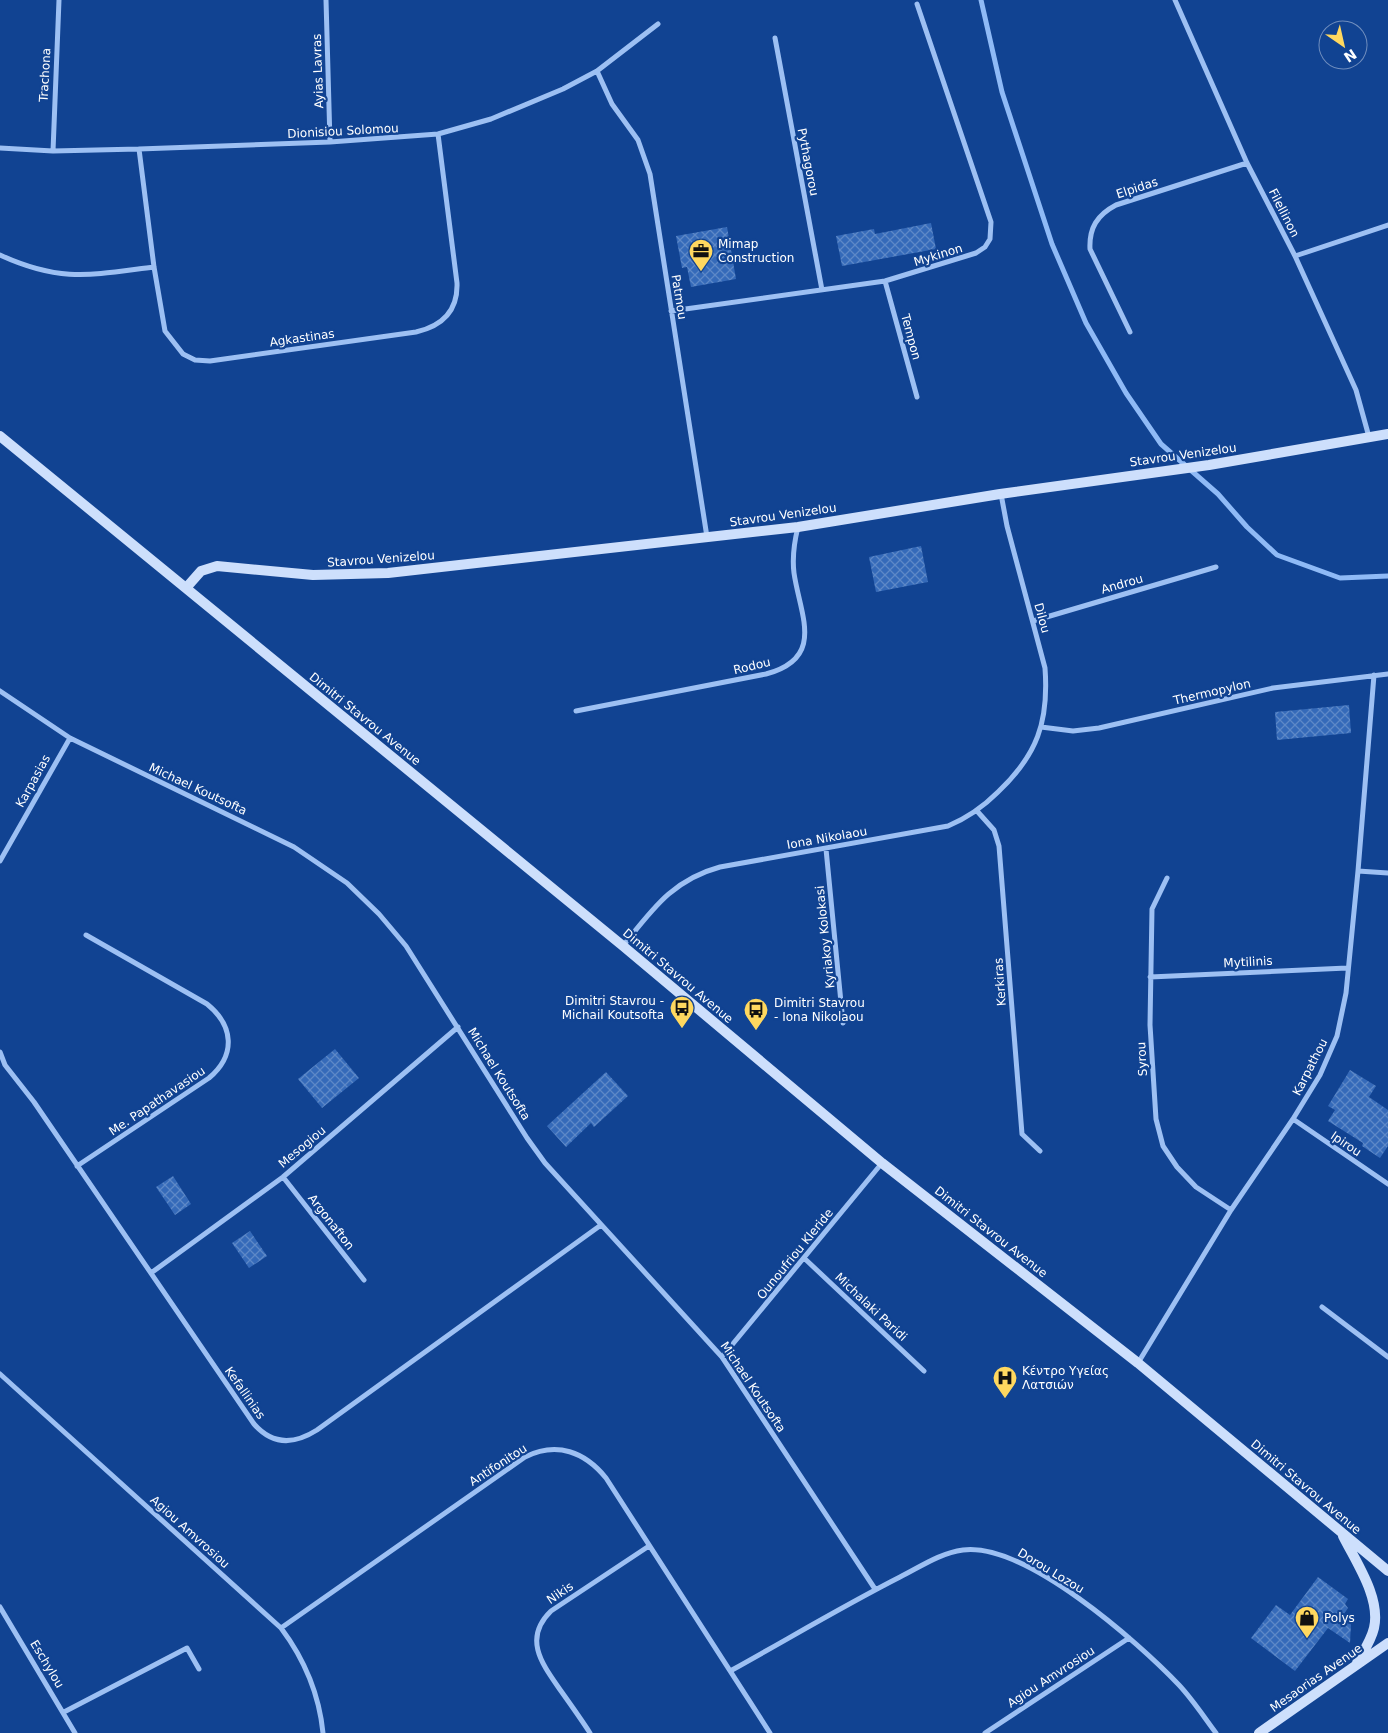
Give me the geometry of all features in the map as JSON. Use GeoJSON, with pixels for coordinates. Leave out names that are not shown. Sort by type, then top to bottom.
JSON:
{"type":"FeatureCollection","features":[{"type":"Feature","properties":{"kind":"main road","name":"Stavrou Venizelou"},"geometry":{"type":"LineString","coordinates":[[186,588],[201,571],[217,566],[313,575],[388,574],[798,527],[1000,494],[1210,465],[1388,434]]}},
{"type":"Feature","properties":{"kind":"main road","name":"Dimitri Stavrou Avenue"},"geometry":{"type":"LineString","coordinates":[[1,438],[622,946],[882,1163],[1138,1363],[1388,1571]]}},
{"type":"Feature","properties":{"kind":"main road"},"geometry":{"type":"LineString","coordinates":[[1341,1532],[1369,1591],[1375,1618],[1371,1638],[1355,1666]]}},
{"type":"Feature","properties":{"kind":"main road","name":"Mesaorias Avenue"},"geometry":{"type":"LineString","coordinates":[[1258,1733],[1388,1643]]}},
{"type":"Feature","properties":{"kind":"street","name":"Trachona"},"geometry":{"type":"LineString","coordinates":[[53,151],[59,0]]}},
{"type":"Feature","properties":{"kind":"street","name":"Ayias Lavras"},"geometry":{"type":"LineString","coordinates":[[326,0],[330,142]]}},
{"type":"Feature","properties":{"kind":"street","name":"Filellinon"},"geometry":{"type":"LineString","coordinates":[[1175,0],[1247,163],[1295,256],[1356,390],[1369,437]]}},
{"type":"Feature","properties":{"kind":"street","name":"Mykinon"},"geometry":{"type":"LineString","coordinates":[[671,311],[885,281],[976,253],[985,247],[991,232],[991,222],[917,4]]}},
{"type":"Feature","properties":{"kind":"street","name":"Dionisiou Solomou"},"geometry":{"type":"LineString","coordinates":[[0,148],[53,151],[139,149],[330,142],[438,134],[505,114],[563,89],[598,71],[658,24]]}},
{"type":"Feature","properties":{"kind":"street","name":"Pythagorou"},"geometry":{"type":"LineString","coordinates":[[775,38],[822,290]]}},
{"type":"Feature","properties":{"kind":"street","name":"Patmou"},"geometry":{"type":"LineString","coordinates":[[598,71],[612,104],[638,140],[646,160],[707,538]]}},
{"type":"Feature","properties":{"kind":"street","name":"Agkastinas"},"geometry":{"type":"LineString","coordinates":[[139,149],[154,266],[165,331],[177,349],[195,360],[210,361],[431,328],[449,315],[458,292],[438,134]]}},
{"type":"Feature","properties":{"kind":"street","name":"Elpidas"},"geometry":{"type":"LineString","coordinates":[[1130,332],[1090,249],[1090,239],[1095,222],[1107,210],[1116,205],[1247,163]]}},
{"type":"Feature","properties":{"kind":"street"},"geometry":{"type":"LineString","coordinates":[[1295,256],[1388,225]]}},
{"type":"Feature","properties":{"kind":"street"},"geometry":{"type":"LineString","coordinates":[[0,255],[26,267],[66,275],[154,266]]}},
{"type":"Feature","properties":{"kind":"street","name":"Tempon"},"geometry":{"type":"LineString","coordinates":[[885,281],[918,398]]}},
{"type":"Feature","properties":{"kind":"street","name":"Dilou"},"geometry":{"type":"LineString","coordinates":[[1000,494],[1006,526],[1033,621],[1045,675],[1046,704],[1034,749]]}},
{"type":"Feature","properties":{"kind":"street","name":"Rodou"},"geometry":{"type":"LineString","coordinates":[[576,712],[766,674],[783,668],[796,659],[803,646],[805,630],[793,563],[798,527]]}},
{"type":"Feature","properties":{"kind":"street","name":"Androu"},"geometry":{"type":"LineString","coordinates":[[1033,621],[1216,567]]}},
{"type":"Feature","properties":{"kind":"street","name":"Thermopylon"},"geometry":{"type":"LineString","coordinates":[[1041,727],[1072,731],[1099,728],[1273,688],[1388,674]]}},
{"type":"Feature","properties":{"kind":"street","name":"Karpathou"},"geometry":{"type":"LineString","coordinates":[[1138,1363],[1232,1210],[1320,1075],[1337,1036],[1346,993],[1374,675]]}},
{"type":"Feature","properties":{"kind":"street","name":"Michael Koutsofta"},"geometry":{"type":"LineString","coordinates":[[0,691],[70,738],[274,836],[329,869],[364,898],[393,930],[420,966],[532,1144],[600,1225],[666,1294],[722,1357],[875,1589]]}},
{"type":"Feature","properties":{"kind":"street","name":"Karpasias"},"geometry":{"type":"LineString","coordinates":[[0,861],[70,738]]}},
{"type":"Feature","properties":{"kind":"street","name":"Iona Nikolaou"},"geometry":{"type":"LineString","coordinates":[[622,946],[662,898],[690,878],[720,867],[936,829],[957,822],[977,811],[1005,786],[1022,767],[1034,749]]}},
{"type":"Feature","properties":{"kind":"street","name":"Kerkiras"},"geometry":{"type":"LineString","coordinates":[[977,811],[994,830],[999,846],[1022,1134],[1040,1151]]}},
{"type":"Feature","properties":{"kind":"street","name":"Kyriakoy Kolokasi"},"geometry":{"type":"LineString","coordinates":[[826,849],[843,1023]]}},
{"type":"Feature","properties":{"kind":"street"},"geometry":{"type":"LineString","coordinates":[[1358,872],[1388,872]]}},
{"type":"Feature","properties":{"kind":"street","name":"Syrou"},"geometry":{"type":"LineString","coordinates":[[1167,878],[1152,909],[1150,977],[1154,1105],[1160,1135],[1170,1156],[1187,1178],[1206,1194],[1232,1210]]}},
{"type":"Feature","properties":{"kind":"street","name":"Me. Papathavasiou"},"geometry":{"type":"LineString","coordinates":[[77,1166],[209,1078],[223,1062],[228,1044],[225,1025],[220,1016],[207,1004],[86,935]]}},
{"type":"Feature","properties":{"kind":"street","name":"Mytilinis"},"geometry":{"type":"LineString","coordinates":[[1150,977],[1348,968]]}},
{"type":"Feature","properties":{"kind":"street","name":"Mesogiou"},"geometry":{"type":"LineString","coordinates":[[151,1273],[283,1176],[458,1027]]}},
{"type":"Feature","properties":{"kind":"street","name":"Kefallinias"},"geometry":{"type":"LineString","coordinates":[[0,1052],[2,1066],[30,1095],[254,1424],[266,1435],[289,1442],[318,1430],[600,1225]]}},
{"type":"Feature","properties":{"kind":"street","name":"Ipirou"},"geometry":{"type":"LineString","coordinates":[[1293,1119],[1388,1184]]}},
{"type":"Feature","properties":{"kind":"street","name":"Ounoufriou Kleride"},"geometry":{"type":"LineString","coordinates":[[722,1357],[882,1163]]}},
{"type":"Feature","properties":{"kind":"street","name":"Argonafton"},"geometry":{"type":"LineString","coordinates":[[283,1176],[364,1280]]}},
{"type":"Feature","properties":{"kind":"street","name":"Michalaki Paridi"},"geometry":{"type":"LineString","coordinates":[[804,1258],[924,1371]]}},
{"type":"Feature","properties":{"kind":"street"},"geometry":{"type":"LineString","coordinates":[[1322,1307],[1388,1357]]}},
{"type":"Feature","properties":{"kind":"street","name":"Agiou Amvrosiou"},"geometry":{"type":"LineString","coordinates":[[0,1374],[281,1628],[298,1652],[308,1672],[319,1706],[324,1733]]}},
{"type":"Feature","properties":{"kind":"street","name":"Antifonitou"},"geometry":{"type":"LineString","coordinates":[[281,1628],[517,1462],[540,1451],[566,1450],[583,1456],[592,1462],[606,1478],[732,1670],[770,1733]]}},
{"type":"Feature","properties":{"kind":"street","name":"Nikis"},"geometry":{"type":"LineString","coordinates":[[590,1733],[542,1662],[537,1648],[537,1634],[542,1622],[551,1611],[649,1546]]}},
{"type":"Feature","properties":{"kind":"street","name":"Dorou Lozou"},"geometry":{"type":"LineString","coordinates":[[732,1670],[875,1589],[949,1553],[981,1550],[1003,1555],[1044,1576],[1080,1600],[1129,1638],[1180,1686],[1216,1733]]}},
{"type":"Feature","properties":{"kind":"street","name":"Eschylou"},"geometry":{"type":"LineString","coordinates":[[0,1607],[75,1733]]}},
{"type":"Feature","properties":{"kind":"street","name":"Agiou Amvrosiou"},"geometry":{"type":"LineString","coordinates":[[985,1733],[1129,1638]]}},
{"type":"Feature","properties":{"kind":"street"},"geometry":{"type":"LineString","coordinates":[[64,1712],[187,1648],[199,1669]]}},
{"type":"Feature","properties":{"kind":"building"},"geometry":{"type":"Polygon","coordinates":[[[931,223],[936,249],[842,266],[836,236],[874,229],[875,234],[931,223]]]}},
{"type":"Feature","properties":{"kind":"building"},"geometry":{"type":"Polygon","coordinates":[[[727,227],[736,279],[691,287],[687,267],[682,268],[676,236],[727,227]]]}},
{"type":"Feature","properties":{"kind":"building"},"geometry":{"type":"Polygon","coordinates":[[[921,546],[928,582],[876,592],[869,557],[921,546]]]}},
{"type":"Feature","properties":{"kind":"building"},"geometry":{"type":"Polygon","coordinates":[[[1349,705],[1351,733],[1277,740],[1275,712],[1349,705]]]}},
{"type":"Feature","properties":{"kind":"building"},"geometry":{"type":"Polygon","coordinates":[[[335,1049],[359,1078],[322,1108],[298,1079],[335,1049]]]}},
{"type":"Feature","properties":{"kind":"building"},"geometry":{"type":"Polygon","coordinates":[[[1350,1070],[1376,1086],[1369,1097],[1388,1110],[1388,1146],[1380,1158],[1362,1146],[1363,1143],[1328,1121],[1335,1110],[1328,1106],[1350,1070]]]}},
{"type":"Feature","properties":{"kind":"building"},"geometry":{"type":"Polygon","coordinates":[[[606,1072],[628,1096],[594,1127],[591,1123],[566,1147],[547,1126],[606,1072]]]}},
{"type":"Feature","properties":{"kind":"building"},"geometry":{"type":"Polygon","coordinates":[[[173,1176],[191,1204],[175,1215],[156,1187],[173,1176]]]}},
{"type":"Feature","properties":{"kind":"building"},"geometry":{"type":"Polygon","coordinates":[[[250,1231],[267,1256],[249,1268],[232,1243],[250,1231]]]}},
{"type":"Feature","properties":{"kind":"building"},"geometry":{"type":"Polygon","coordinates":[[[1318,1577],[1348,1599],[1345,1604],[1348,1608],[1344,1614],[1351,1624],[1350,1643],[1328,1628],[1295,1671],[1251,1638],[1276,1605],[1290,1615],[1318,1577]]]}},
{"type":"Feature","properties":{"kind":"waterway"},"geometry":{"type":"LineString","coordinates":[[981,0],[1002,92],[1052,244],[1086,323],[1126,393],[1161,444],[1218,494],[1247,527],[1277,555],[1340,578],[1388,576]]}},
{"type":"Feature","properties":{"kind":"place","name":"Mimap Construction"},"geometry":{"type":"Point","coordinates":[701,272]}},
{"type":"Feature","properties":{"kind":"place","name":"Dimitri Stavrou - Michail Koutsofta"},"geometry":{"type":"Point","coordinates":[682,1029]}},
{"type":"Feature","properties":{"kind":"place","name":"Dimitri Stavrou - Iona Nikolaou"},"geometry":{"type":"Point","coordinates":[756,1031]}},
{"type":"Feature","properties":{"kind":"place","name":"Κέντρο Υγείας Λατσιών"},"geometry":{"type":"Point","coordinates":[1005,1399]}},
{"type":"Feature","properties":{"kind":"place","name":"Polys"},"geometry":{"type":"Point","coordinates":[1307,1639]}}]}
